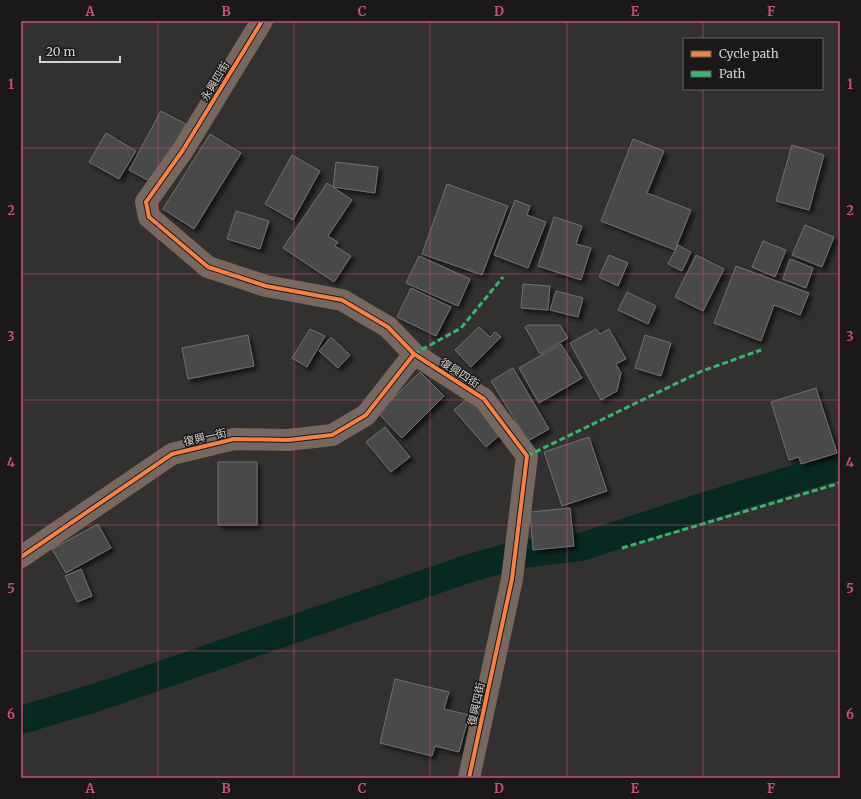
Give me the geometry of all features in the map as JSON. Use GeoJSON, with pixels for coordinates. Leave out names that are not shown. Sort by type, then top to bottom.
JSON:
{"type":"FeatureCollection","features":[{"type":"Feature","properties":{"kind":"street","name":"永興四街"},"geometry":{"type":"LineString","coordinates":[[183,150],[262,21]]}},
{"type":"Feature","properties":{"kind":"street","name":"復興四街"},"geometry":{"type":"LineString","coordinates":[[183,150],[146,202],[149,217],[208,267],[266,286],[342,300],[388,327],[414,354],[484,399],[527,456],[512,578],[469,778]]}},
{"type":"Feature","properties":{"kind":"street","name":"復興一街"},"geometry":{"type":"LineString","coordinates":[[21,557],[172,454],[234,439],[288,440],[332,435],[366,415],[414,354]]}},
{"type":"Feature","properties":{"kind":"building"},"geometry":{"type":"Polygon","coordinates":[[[161,111],[186,124],[153,183],[129,170],[161,111]]]}},
{"type":"Feature","properties":{"kind":"building"},"geometry":{"type":"Polygon","coordinates":[[[106,133],[136,151],[119,179],[89,162],[106,133]]]}},
{"type":"Feature","properties":{"kind":"building"},"geometry":{"type":"Polygon","coordinates":[[[210,134],[241,153],[194,229],[163,209],[210,134]]]}},
{"type":"Feature","properties":{"kind":"building"},"geometry":{"type":"Polygon","coordinates":[[[633,139],[664,151],[647,193],[691,210],[675,250],[601,221],[633,139]]]}},
{"type":"Feature","properties":{"kind":"building"},"geometry":{"type":"Polygon","coordinates":[[[792,145],[824,155],[809,210],[776,201],[792,145]]]}},
{"type":"Feature","properties":{"kind":"building"},"geometry":{"type":"Polygon","coordinates":[[[292,155],[320,171],[293,220],[265,204],[292,155]]]}},
{"type":"Feature","properties":{"kind":"building"},"geometry":{"type":"Polygon","coordinates":[[[336,162],[378,167],[375,193],[333,187],[336,162]]]}},
{"type":"Feature","properties":{"kind":"building"},"geometry":{"type":"Polygon","coordinates":[[[327,183],[352,200],[328,236],[338,242],[335,246],[351,256],[334,282],[283,248],[327,183]]]}},
{"type":"Feature","properties":{"kind":"building"},"geometry":{"type":"Polygon","coordinates":[[[447,184],[508,206],[482,275],[422,254],[447,184]]]}},
{"type":"Feature","properties":{"kind":"building"},"geometry":{"type":"Polygon","coordinates":[[[515,200],[530,206],[527,215],[546,222],[528,268],[494,255],[515,200]]]}},
{"type":"Feature","properties":{"kind":"building"},"geometry":{"type":"Polygon","coordinates":[[[236,211],[269,221],[260,249],[227,239],[236,211]]]}},
{"type":"Feature","properties":{"kind":"building"},"geometry":{"type":"Polygon","coordinates":[[[554,217],[582,226],[576,244],[591,248],[581,280],[538,266],[554,217]]]}},
{"type":"Feature","properties":{"kind":"building"},"geometry":{"type":"Polygon","coordinates":[[[805,225],[834,237],[822,267],[792,255],[805,225]]]}},
{"type":"Feature","properties":{"kind":"building"},"geometry":{"type":"Polygon","coordinates":[[[763,241],[786,250],[775,277],[752,267],[763,241]]]}},
{"type":"Feature","properties":{"kind":"building"},"geometry":{"type":"Polygon","coordinates":[[[678,245],[691,252],[682,271],[668,264],[678,245]]]}},
{"type":"Feature","properties":{"kind":"building"},"geometry":{"type":"Polygon","coordinates":[[[609,255],[628,263],[618,286],[599,277],[609,255]]]}},
{"type":"Feature","properties":{"kind":"building"},"geometry":{"type":"Polygon","coordinates":[[[696,255],[724,269],[703,311],[675,297],[696,255]]]}},
{"type":"Feature","properties":{"kind":"building"},"geometry":{"type":"Polygon","coordinates":[[[419,256],[470,279],[458,306],[406,283],[419,256]]]}},
{"type":"Feature","properties":{"kind":"building"},"geometry":{"type":"Polygon","coordinates":[[[790,259],[813,268],[806,288],[783,279],[790,259]]]}},
{"type":"Feature","properties":{"kind":"building"},"geometry":{"type":"Polygon","coordinates":[[[736,266],[809,293],[800,315],[774,305],[761,341],[714,323],[736,266]]]}},
{"type":"Feature","properties":{"kind":"building"},"geometry":{"type":"Polygon","coordinates":[[[523,284],[550,286],[548,310],[521,308],[523,284]]]}},
{"type":"Feature","properties":{"kind":"building"},"geometry":{"type":"Polygon","coordinates":[[[411,288],[451,307],[436,336],[397,317],[411,288]]]}},
{"type":"Feature","properties":{"kind":"building"},"geometry":{"type":"Polygon","coordinates":[[[556,291],[583,298],[578,317],[550,310],[556,291]]]}},
{"type":"Feature","properties":{"kind":"building"},"geometry":{"type":"Polygon","coordinates":[[[627,292],[656,306],[648,324],[618,310],[627,292]]]}},
{"type":"Feature","properties":{"kind":"building"},"geometry":{"type":"Polygon","coordinates":[[[529,325],[560,325],[568,338],[540,354],[525,327],[529,325]]]}},
{"type":"Feature","properties":{"kind":"building"},"geometry":{"type":"Polygon","coordinates":[[[479,327],[490,337],[495,332],[501,337],[471,367],[455,350],[479,327]]]}},
{"type":"Feature","properties":{"kind":"building"},"geometry":{"type":"Polygon","coordinates":[[[310,329],[325,336],[307,367],[292,358],[310,329]]]}},
{"type":"Feature","properties":{"kind":"building"},"geometry":{"type":"Polygon","coordinates":[[[596,329],[600,334],[609,329],[626,359],[616,364],[621,373],[617,391],[601,400],[570,343],[596,329]]]}},
{"type":"Feature","properties":{"kind":"building"},"geometry":{"type":"Polygon","coordinates":[[[248,335],[254,366],[188,379],[182,348],[248,335]]]}},
{"type":"Feature","properties":{"kind":"building"},"geometry":{"type":"Polygon","coordinates":[[[645,335],[671,343],[661,376],[635,368],[645,335]]]}},
{"type":"Feature","properties":{"kind":"building"},"geometry":{"type":"Polygon","coordinates":[[[331,337],[350,355],[338,368],[319,351],[331,337]]]}},
{"type":"Feature","properties":{"kind":"building"},"geometry":{"type":"Polygon","coordinates":[[[561,344],[582,378],[539,403],[519,368],[561,344]]]}},
{"type":"Feature","properties":{"kind":"building"},"geometry":{"type":"Polygon","coordinates":[[[513,368],[549,429],[528,441],[491,381],[513,368]]]}},
{"type":"Feature","properties":{"kind":"building"},"geometry":{"type":"Polygon","coordinates":[[[420,372],[444,396],[402,438],[378,413],[420,372]]]}},
{"type":"Feature","properties":{"kind":"building"},"geometry":{"type":"Polygon","coordinates":[[[816,388],[837,453],[801,464],[799,457],[789,460],[771,402],[816,388]]]}},
{"type":"Feature","properties":{"kind":"building"},"geometry":{"type":"Polygon","coordinates":[[[471,395],[502,433],[486,447],[454,410],[471,395]]]}},
{"type":"Feature","properties":{"kind":"building"},"geometry":{"type":"Polygon","coordinates":[[[385,427],[410,457],[391,472],[366,442],[385,427]]]}},
{"type":"Feature","properties":{"kind":"building"},"geometry":{"type":"Polygon","coordinates":[[[589,437],[607,491],[562,506],[544,452],[589,437]]]}},
{"type":"Feature","properties":{"kind":"building"},"geometry":{"type":"Polygon","coordinates":[[[218,462],[257,462],[257,525],[218,525],[218,462]]]}},
{"type":"Feature","properties":{"kind":"building"},"geometry":{"type":"Polygon","coordinates":[[[570,508],[574,546],[533,550],[530,512],[570,508]]]}},
{"type":"Feature","properties":{"kind":"building"},"geometry":{"type":"Polygon","coordinates":[[[98,524],[111,548],[66,573],[52,549],[98,524]]]}},
{"type":"Feature","properties":{"kind":"building"},"geometry":{"type":"Polygon","coordinates":[[[81,569],[92,596],[77,602],[65,576],[81,569]]]}},
{"type":"Feature","properties":{"kind":"building"},"geometry":{"type":"Polygon","coordinates":[[[395,679],[449,692],[444,709],[469,715],[459,752],[435,746],[432,756],[380,743],[395,679]]]}},
{"type":"Feature","properties":{"kind":"waterway"},"geometry":{"type":"LineString","coordinates":[[521,554],[581,547],[696,509],[840,465]]}},
{"type":"Feature","properties":{"kind":"waterway"},"geometry":{"type":"LineString","coordinates":[[21,720],[98,697],[467,569],[513,556]]}},
{"type":"Feature","properties":{"kind":"marked path"},"geometry":{"type":"LineString","coordinates":[[414,354],[461,328],[503,277]]}},
{"type":"Feature","properties":{"kind":"marked path"},"geometry":{"type":"LineString","coordinates":[[527,456],[702,371],[761,350]]}},
{"type":"Feature","properties":{"kind":"marked path"},"geometry":{"type":"LineString","coordinates":[[622,548],[840,483]]}},
{"type":"Feature","properties":{"kind":"cycle path"},"geometry":{"type":"LineString","coordinates":[[262,21],[183,150],[146,202],[149,217],[208,267],[266,286],[342,300],[388,327],[414,354],[484,399],[527,456],[512,579],[469,778]]}},
{"type":"Feature","properties":{"kind":"cycle path"},"geometry":{"type":"LineString","coordinates":[[21,557],[172,454],[234,439],[288,440],[332,435],[366,415],[414,354]]}}]}
